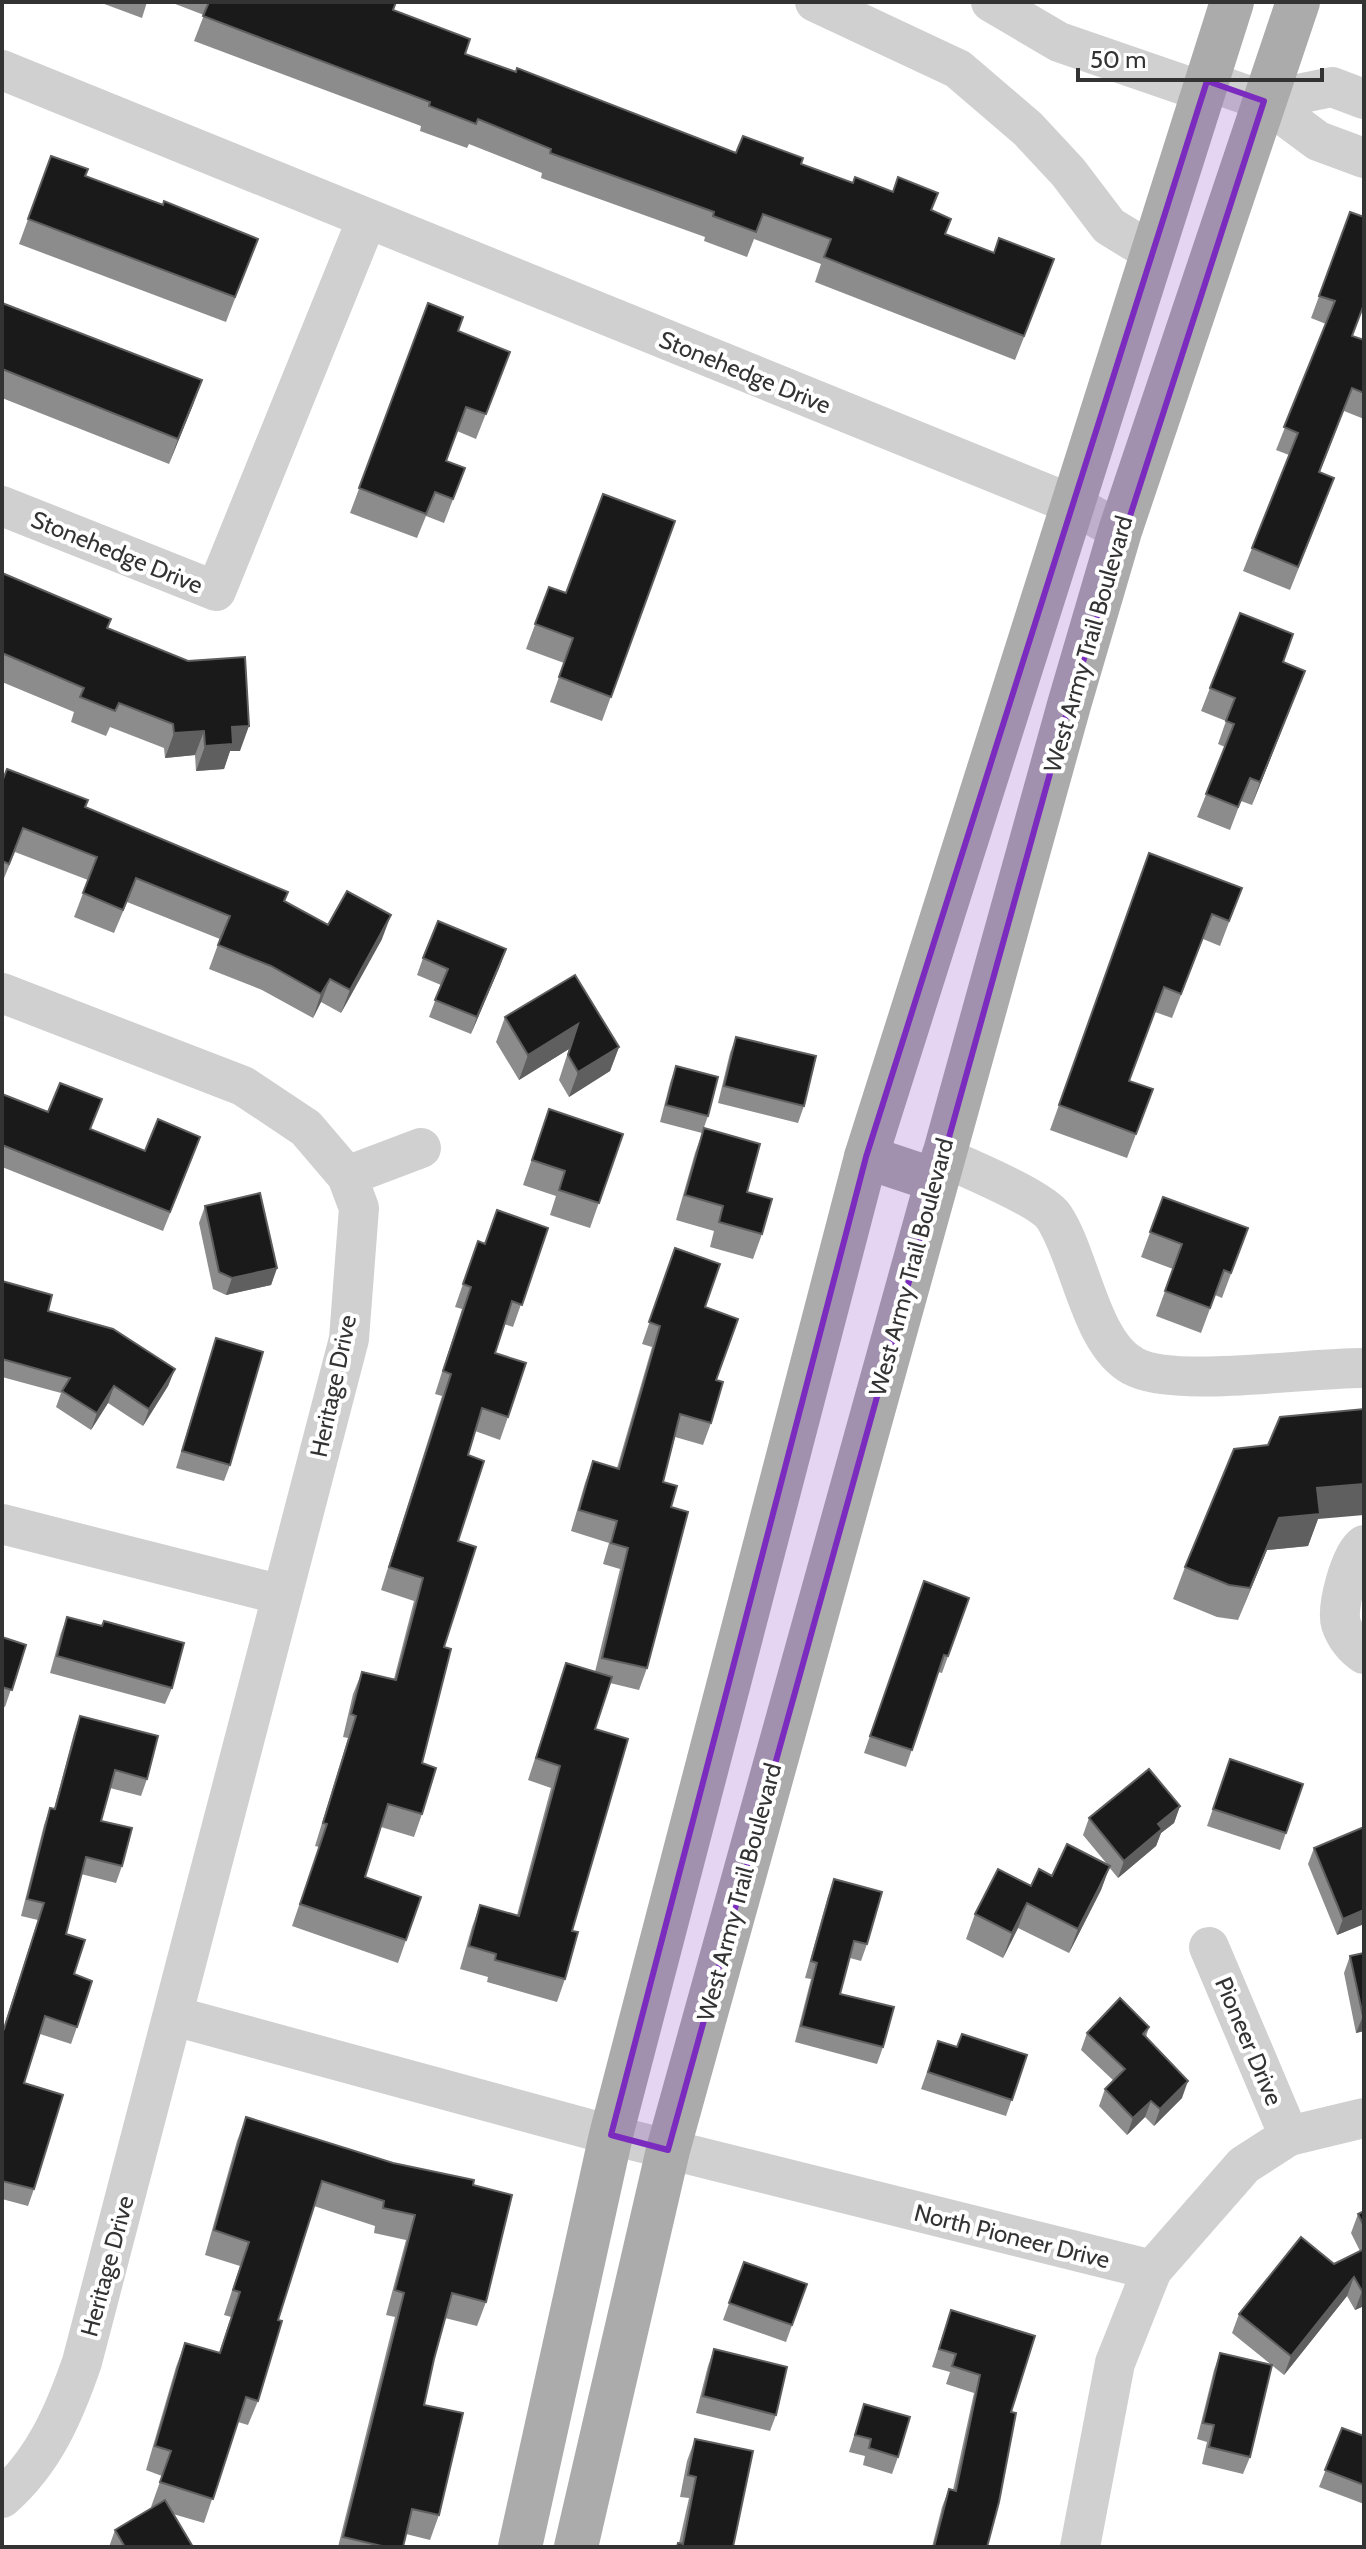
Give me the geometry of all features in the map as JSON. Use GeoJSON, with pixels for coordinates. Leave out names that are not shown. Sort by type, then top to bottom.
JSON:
{"type":"FeatureCollection","features":[{"type":"Feature","properties":{"kind":"main road"},"geometry":{"type":"LineString","coordinates":[[520,2547],[611,2135],[866,1157],[1232,2]]}},
{"type":"Feature","properties":{"kind":"main road","name":"West Army Trail Boulevard"},"geometry":{"type":"LineString","coordinates":[[576,2547],[668,2150],[938,1168],[1120,531],[1298,2]]}},
{"type":"Feature","properties":{"kind":"main road"},"geometry":{"type":"LineString","coordinates":[[866,1157],[938,1168]]}},
{"type":"Feature","properties":{"kind":"street"},"geometry":{"type":"LineString","coordinates":[[815,2],[958,69],[1028,129],[1068,172],[1109,226],[1153,253]]}},
{"type":"Feature","properties":{"kind":"street"},"geometry":{"type":"LineString","coordinates":[[991,2],[1059,42],[1205,87],[1264,101],[1318,141],[1364,158]]}},
{"type":"Feature","properties":{"kind":"street","name":"Stonehedge Drive"},"geometry":{"type":"LineString","coordinates":[[2,70],[1074,505],[1120,531]]}},
{"type":"Feature","properties":{"kind":"street"},"geometry":{"type":"LineString","coordinates":[[1264,101],[1332,87],[1364,99]]}},
{"type":"Feature","properties":{"kind":"street","name":"Stonehedge Drive"},"geometry":{"type":"LineString","coordinates":[[2,506],[216,591],[367,219]]}},
{"type":"Feature","properties":{"kind":"street","name":"Heritage Drive"},"geometry":{"type":"LineString","coordinates":[[2,993],[243,1086],[306,1128],[347,1176],[359,1208],[349,1339],[174,2016],[67,2405],[46,2447],[18,2484],[2,2498]]}},
{"type":"Feature","properties":{"kind":"street"},"geometry":{"type":"LineString","coordinates":[[347,1176],[421,1148]]}},
{"type":"Feature","properties":{"kind":"street"},"geometry":{"type":"LineString","coordinates":[[938,1168],[1012,1189],[1052,1214],[1077,1264],[1100,1332],[1132,1366],[1174,1377],[1364,1368]]}},
{"type":"Feature","properties":{"kind":"street"},"geometry":{"type":"LineString","coordinates":[[2,1524],[282,1595]]}},
{"type":"Feature","properties":{"kind":"street"},"geometry":{"type":"LineString","coordinates":[[1364,1545],[1357,1550],[1347,1575],[1340,1622],[1355,1649],[1364,1654]]}},
{"type":"Feature","properties":{"kind":"street","name":"Pioneer Drive"},"geometry":{"type":"LineString","coordinates":[[1209,1947],[1289,2136]]}},
{"type":"Feature","properties":{"kind":"street"},"geometry":{"type":"LineString","coordinates":[[174,2016],[611,2135]]}},
{"type":"Feature","properties":{"kind":"street"},"geometry":{"type":"LineString","coordinates":[[1090,2545],[1115,2363],[1152,2270],[1244,2165],[1289,2136],[1364,2118]]}},
{"type":"Feature","properties":{"kind":"street","name":"North Pioneer Drive"},"geometry":{"type":"LineString","coordinates":[[611,2135],[1152,2270]]}},
{"type":"Feature","properties":{"kind":"highlighted area"},"geometry":{"type":"Polygon","coordinates":[[[1207,81],[1264,101],[1069,705],[668,2150],[611,2135],[676,1885],[866,1157],[1207,81]]]}},
{"type":"Feature","properties":{"kind":"building"},"geometry":{"type":"Polygon","coordinates":[[[209,2],[396,2],[393,10],[470,39],[465,54],[516,72],[517,68],[736,153],[743,136],[803,158],[801,164],[853,183],[855,177],[893,192],[898,177],[938,193],[931,210],[951,219],[945,234],[994,253],[999,238],[1054,259],[1024,336],[824,257],[831,239],[763,214],[756,232],[713,216],[714,212],[550,153],[551,149],[478,119],[476,124],[429,106],[430,102],[203,16],[209,2]]]}},
{"type":"Feature","properties":{"kind":"building"},"geometry":{"type":"Polygon","coordinates":[[[51,156],[88,169],[85,176],[163,205],[164,201],[258,239],[235,297],[28,219],[51,156]]]}},
{"type":"Feature","properties":{"kind":"building"},"geometry":{"type":"Polygon","coordinates":[[[1350,212],[1364,217],[1364,304],[1352,336],[1364,340],[1364,393],[1352,388],[1319,472],[1334,478],[1298,567],[1252,548],[1298,433],[1284,427],[1335,301],[1319,296],[1350,212]]]}},
{"type":"Feature","properties":{"kind":"building"},"geometry":{"type":"Polygon","coordinates":[[[2,303],[202,380],[178,439],[2,369],[2,303]]]}},
{"type":"Feature","properties":{"kind":"building"},"geometry":{"type":"Polygon","coordinates":[[[428,303],[463,317],[458,331],[510,352],[486,414],[466,407],[446,461],[465,468],[453,499],[435,492],[426,514],[359,488],[428,303]]]}},
{"type":"Feature","properties":{"kind":"building"},"geometry":{"type":"Polygon","coordinates":[[[603,494],[675,521],[611,697],[559,677],[573,638],[535,624],[549,587],[566,593],[603,494]]]}},
{"type":"Feature","properties":{"kind":"building"},"geometry":{"type":"Polygon","coordinates":[[[2,573],[111,619],[107,628],[188,661],[245,657],[249,726],[232,727],[233,744],[205,746],[204,731],[174,733],[173,724],[119,703],[115,711],[80,697],[84,688],[2,653],[2,573]]]}},
{"type":"Feature","properties":{"kind":"building"},"geometry":{"type":"Polygon","coordinates":[[[1240,613],[1293,634],[1283,662],[1305,671],[1260,782],[1250,778],[1238,807],[1206,794],[1234,724],[1226,721],[1235,698],[1210,688],[1240,613]]]}},
{"type":"Feature","properties":{"kind":"building"},"geometry":{"type":"Polygon","coordinates":[[[7,769],[88,800],[85,807],[288,892],[284,901],[328,925],[347,891],[391,915],[350,990],[330,979],[321,994],[271,966],[218,945],[230,916],[136,878],[123,910],[83,893],[97,857],[23,828],[9,864],[2,861],[2,782],[7,769]]]}},
{"type":"Feature","properties":{"kind":"building"},"geometry":{"type":"Polygon","coordinates":[[[1149,853],[1242,888],[1229,921],[1212,914],[1181,994],[1164,987],[1129,1081],[1153,1089],[1136,1134],[1059,1105],[1149,853]]]}},
{"type":"Feature","properties":{"kind":"building"},"geometry":{"type":"Polygon","coordinates":[[[438,921],[506,949],[477,1017],[435,1000],[448,969],[423,958],[438,921]]]}},
{"type":"Feature","properties":{"kind":"building"},"geometry":{"type":"Polygon","coordinates":[[[575,975],[619,1047],[578,1072],[568,1055],[578,1024],[528,1055],[505,1017],[575,975]]]}},
{"type":"Feature","properties":{"kind":"building"},"geometry":{"type":"Polygon","coordinates":[[[736,1037],[816,1056],[804,1106],[724,1086],[736,1037]]]}},
{"type":"Feature","properties":{"kind":"building"},"geometry":{"type":"Polygon","coordinates":[[[676,1066],[718,1077],[708,1116],[666,1105],[676,1066]]]}},
{"type":"Feature","properties":{"kind":"building"},"geometry":{"type":"Polygon","coordinates":[[[60,1083],[102,1099],[90,1129],[145,1151],[158,1119],[200,1137],[170,1212],[2,1145],[2,1094],[48,1112],[60,1083]]]}},
{"type":"Feature","properties":{"kind":"building"},"geometry":{"type":"Polygon","coordinates":[[[549,1109],[623,1134],[599,1203],[559,1190],[565,1171],[532,1160],[549,1109]]]}},
{"type":"Feature","properties":{"kind":"building"},"geometry":{"type":"Polygon","coordinates":[[[704,1128],[760,1144],[747,1192],[772,1199],[762,1234],[719,1222],[723,1206],[685,1195],[704,1128]]]}},
{"type":"Feature","properties":{"kind":"building"},"geometry":{"type":"Polygon","coordinates":[[[260,1193],[277,1268],[232,1278],[219,1272],[205,1206],[260,1193]]]}},
{"type":"Feature","properties":{"kind":"building"},"geometry":{"type":"Polygon","coordinates":[[[1163,1197],[1248,1228],[1231,1273],[1224,1270],[1210,1308],[1165,1291],[1182,1244],[1150,1232],[1163,1197]]]}},
{"type":"Feature","properties":{"kind":"building"},"geometry":{"type":"Polygon","coordinates":[[[497,1210],[548,1228],[522,1305],[512,1301],[495,1353],[526,1363],[508,1417],[482,1408],[468,1455],[484,1461],[458,1541],[476,1547],[444,1647],[451,1649],[422,1763],[436,1768],[422,1814],[388,1804],[365,1877],[421,1897],[406,1940],[300,1904],[327,1824],[323,1823],[356,1716],[351,1714],[362,1672],[396,1680],[423,1578],[389,1567],[451,1374],[443,1371],[471,1287],[463,1284],[478,1241],[485,1244],[497,1210]]]}},
{"type":"Feature","properties":{"kind":"building"},"geometry":{"type":"Polygon","coordinates":[[[675,1248],[720,1264],[705,1307],[738,1319],[716,1380],[723,1382],[711,1423],[680,1414],[663,1482],[677,1486],[671,1507],[688,1512],[647,1668],[602,1658],[628,1548],[611,1543],[617,1521],[579,1510],[593,1461],[619,1469],[660,1326],[649,1322],[675,1248]]]}},
{"type":"Feature","properties":{"kind":"building"},"geometry":{"type":"Polygon","coordinates":[[[2,1281],[52,1295],[48,1311],[113,1329],[175,1369],[149,1409],[114,1386],[97,1413],[62,1391],[70,1378],[2,1359],[2,1281]]]}},
{"type":"Feature","properties":{"kind":"building"},"geometry":{"type":"Polygon","coordinates":[[[216,1338],[263,1352],[230,1465],[182,1451],[216,1338]]]}},
{"type":"Feature","properties":{"kind":"building"},"geometry":{"type":"Polygon","coordinates":[[[1364,1409],[1364,1484],[1317,1488],[1320,1514],[1279,1518],[1250,1588],[1229,1585],[1185,1567],[1234,1449],[1268,1445],[1280,1417],[1364,1409]]]}},
{"type":"Feature","properties":{"kind":"building"},"geometry":{"type":"Polygon","coordinates":[[[924,1581],[969,1598],[948,1656],[944,1655],[912,1750],[870,1736],[924,1581]]]}},
{"type":"Feature","properties":{"kind":"building"},"geometry":{"type":"Polygon","coordinates":[[[67,1617],[102,1626],[104,1621],[184,1643],[172,1688],[57,1656],[67,1617]]]}},
{"type":"Feature","properties":{"kind":"building"},"geometry":{"type":"Polygon","coordinates":[[[2,1637],[26,1645],[12,1690],[2,1687],[2,1637]]]}},
{"type":"Feature","properties":{"kind":"building"},"geometry":{"type":"Polygon","coordinates":[[[566,1663],[612,1677],[595,1729],[628,1739],[572,1931],[578,1932],[565,1979],[495,1960],[496,1954],[469,1946],[480,1905],[519,1916],[560,1766],[536,1758],[566,1663]]]}},
{"type":"Feature","properties":{"kind":"building"},"geometry":{"type":"Polygon","coordinates":[[[80,1716],[158,1736],[147,1779],[115,1770],[101,1821],[132,1828],[122,1866],[86,1857],[66,1934],[85,1940],[74,1974],[92,1981],[77,2027],[45,2016],[24,2083],[63,2095],[34,2189],[2,2181],[2,2028],[44,1903],[27,1899],[50,1808],[55,1809],[80,1716]]]}},
{"type":"Feature","properties":{"kind":"building"},"geometry":{"type":"Polygon","coordinates":[[[1230,1759],[1303,1784],[1286,1833],[1213,1809],[1230,1759]]]}},
{"type":"Feature","properties":{"kind":"building"},"geometry":{"type":"Polygon","coordinates":[[[1149,1769],[1180,1806],[1158,1824],[1162,1829],[1124,1861],[1089,1818],[1149,1769]]]}},
{"type":"Feature","properties":{"kind":"building"},"geometry":{"type":"Polygon","coordinates":[[[1364,1827],[1364,1910],[1343,1919],[1314,1848],[1364,1827]]]}},
{"type":"Feature","properties":{"kind":"building"},"geometry":{"type":"Polygon","coordinates":[[[1067,1844],[1110,1866],[1078,1929],[1027,1903],[1012,1933],[975,1914],[998,1869],[1031,1886],[1039,1869],[1052,1876],[1067,1844]]]}},
{"type":"Feature","properties":{"kind":"building"},"geometry":{"type":"Polygon","coordinates":[[[834,1879],[882,1892],[867,1944],[854,1941],[840,1994],[894,2007],[883,2047],[801,2026],[817,1963],[811,1961],[834,1879]]]}},
{"type":"Feature","properties":{"kind":"building"},"geometry":{"type":"Polygon","coordinates":[[[1364,1953],[1364,2016],[1363,2016],[1350,1956],[1364,1953]]]}},
{"type":"Feature","properties":{"kind":"building"},"geometry":{"type":"Polygon","coordinates":[[[1120,1998],[1149,2027],[1143,2034],[1188,2081],[1160,2109],[1151,2101],[1133,2118],[1105,2089],[1125,2069],[1087,2033],[1120,1998]]]}},
{"type":"Feature","properties":{"kind":"building"},"geometry":{"type":"Polygon","coordinates":[[[962,2034],[1027,2055],[1012,2100],[928,2072],[938,2041],[957,2047],[962,2034]]]}},
{"type":"Feature","properties":{"kind":"building"},"geometry":{"type":"Polygon","coordinates":[[[246,2117],[393,2163],[474,2180],[473,2185],[512,2195],[486,2302],[452,2293],[424,2405],[463,2413],[439,2515],[412,2509],[403,2547],[386,2547],[343,2537],[404,2293],[395,2290],[415,2215],[383,2208],[384,2201],[322,2181],[278,2320],[282,2321],[258,2401],[246,2397],[213,2499],[160,2482],[171,2451],[155,2446],[185,2343],[220,2353],[240,2292],[233,2290],[249,2242],[214,2230],[246,2117]]]}},
{"type":"Feature","properties":{"kind":"building"},"geometry":{"type":"Polygon","coordinates":[[[1364,2211],[1364,2226],[1358,2214],[1364,2211]]]}},
{"type":"Feature","properties":{"kind":"building"},"geometry":{"type":"Polygon","coordinates":[[[1301,2237],[1334,2264],[1364,2249],[1364,2290],[1354,2277],[1291,2356],[1239,2314],[1301,2237]]]}},
{"type":"Feature","properties":{"kind":"building"},"geometry":{"type":"Polygon","coordinates":[[[744,2262],[807,2284],[792,2325],[729,2303],[744,2262]]]}},
{"type":"Feature","properties":{"kind":"building"},"geometry":{"type":"Polygon","coordinates":[[[951,2310],[1035,2336],[1011,2412],[1016,2413],[987,2547],[934,2547],[949,2489],[956,2491],[980,2375],[952,2366],[956,2354],[939,2349],[951,2310]]]}},
{"type":"Feature","properties":{"kind":"building"},"geometry":{"type":"Polygon","coordinates":[[[714,2349],[787,2367],[776,2415],[703,2396],[714,2349]]]}},
{"type":"Feature","properties":{"kind":"building"},"geometry":{"type":"Polygon","coordinates":[[[1220,2353],[1272,2365],[1250,2457],[1209,2447],[1214,2425],[1203,2423],[1220,2353]]]}},
{"type":"Feature","properties":{"kind":"building"},"geometry":{"type":"Polygon","coordinates":[[[864,2404],[910,2417],[898,2457],[869,2448],[871,2439],[855,2435],[864,2404]]]}},
{"type":"Feature","properties":{"kind":"building"},"geometry":{"type":"Polygon","coordinates":[[[1342,2428],[1364,2436],[1364,2485],[1325,2470],[1342,2428]]]}},
{"type":"Feature","properties":{"kind":"building"},"geometry":{"type":"Polygon","coordinates":[[[695,2439],[753,2451],[733,2547],[677,2547],[678,2543],[683,2544],[696,2477],[688,2475],[695,2439]]]}},
{"type":"Feature","properties":{"kind":"building"},"geometry":{"type":"Polygon","coordinates":[[[165,2500],[193,2547],[125,2547],[115,2530],[165,2500]]]}}]}
